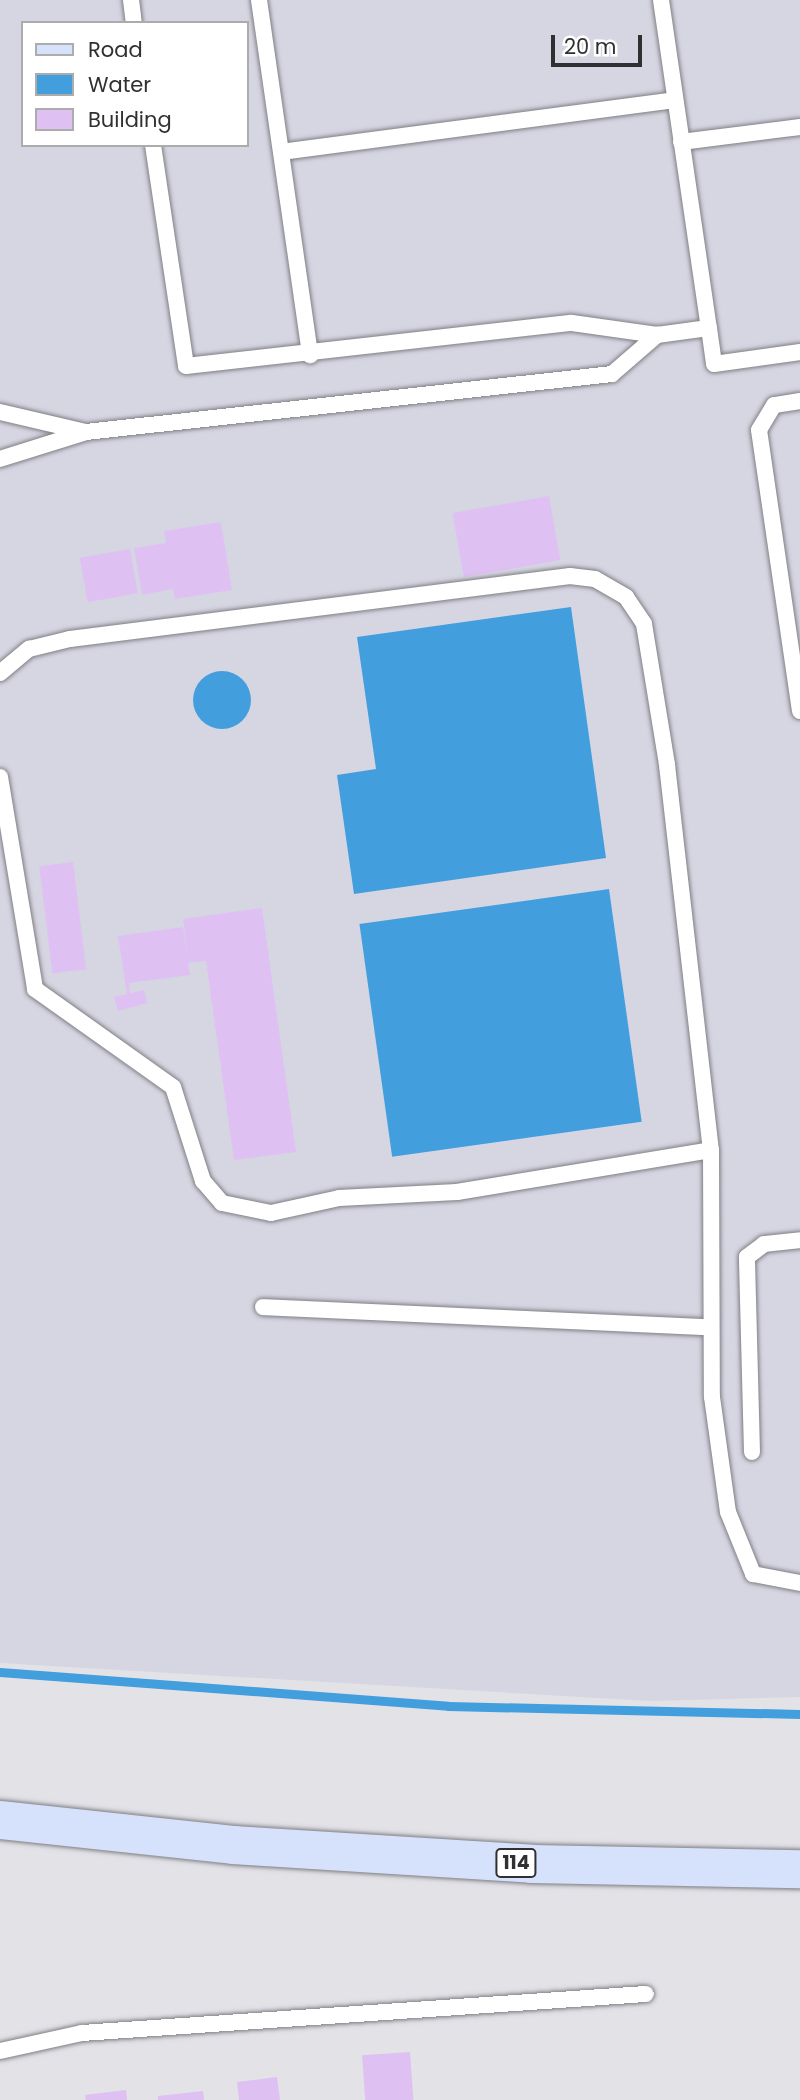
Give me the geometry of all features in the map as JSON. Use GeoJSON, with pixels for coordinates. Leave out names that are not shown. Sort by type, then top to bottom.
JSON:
{"type":"FeatureCollection","features":[{"type":"Feature","properties":{"kind":"main road","name":"114"},"geometry":{"type":"LineString","coordinates":[[0,1820],[233,1845],[532,1864],[800,1869]]}},
{"type":"Feature","properties":{"kind":"lane"},"geometry":{"type":"LineString","coordinates":[[131,0],[134,21]]}},
{"type":"Feature","properties":{"kind":"lane"},"geometry":{"type":"LineString","coordinates":[[259,0],[310,355]]}},
{"type":"Feature","properties":{"kind":"lane"},"geometry":{"type":"LineString","coordinates":[[661,0],[715,364],[800,352]]}},
{"type":"Feature","properties":{"kind":"lane"},"geometry":{"type":"LineString","coordinates":[[281,152],[675,100]]}},
{"type":"Feature","properties":{"kind":"lane"},"geometry":{"type":"LineString","coordinates":[[681,142],[800,127]]}},
{"type":"Feature","properties":{"kind":"lane"},"geometry":{"type":"LineString","coordinates":[[153,147],[186,366],[310,355],[572,323],[657,335],[709,328]]}},
{"type":"Feature","properties":{"kind":"lane"},"geometry":{"type":"LineString","coordinates":[[0,459],[86,432],[612,374],[657,335]]}},
{"type":"Feature","properties":{"kind":"lane"},"geometry":{"type":"LineString","coordinates":[[800,401],[774,405],[759,430],[800,711]]}},
{"type":"Feature","properties":{"kind":"lane"},"geometry":{"type":"LineString","coordinates":[[0,412],[86,432]]}},
{"type":"Feature","properties":{"kind":"lane"},"geometry":{"type":"LineString","coordinates":[[0,673],[29,649],[69,639],[570,576],[595,579],[626,597],[644,624],[667,765],[711,1150],[712,1397],[728,1512],[738,1544],[753,1574],[800,1583]]}},
{"type":"Feature","properties":{"kind":"lane"},"geometry":{"type":"LineString","coordinates":[[0,777],[35,989],[173,1087],[203,1181],[222,1203],[271,1213],[339,1198],[457,1192],[711,1150]]}},
{"type":"Feature","properties":{"kind":"lane"},"geometry":{"type":"LineString","coordinates":[[752,1452],[747,1257],[764,1244],[800,1240]]}},
{"type":"Feature","properties":{"kind":"lane"},"geometry":{"type":"LineString","coordinates":[[263,1307],[711,1327]]}},
{"type":"Feature","properties":{"kind":"lane"},"geometry":{"type":"LineString","coordinates":[[0,2051],[82,2033],[646,1994]]}},
{"type":"Feature","properties":{"kind":"shaded area"},"geometry":{"type":"Polygon","coordinates":[[[0,0],[800,0],[800,1697],[650,1701],[0,1663],[0,0]]]}},
{"type":"Feature","properties":{"kind":"water"},"geometry":{"type":"Polygon","coordinates":[[[571,607],[606,858],[354,894],[337,775],[376,769],[357,637],[571,607]]]}},
{"type":"Feature","properties":{"kind":"water"},"geometry":{"type":"Polygon","coordinates":[[[222,671],[233,673],[246,684],[251,700],[249,711],[238,724],[222,729],[211,727],[198,716],[193,700],[195,689],[206,676],[222,671]]]}},
{"type":"Feature","properties":{"kind":"water"},"geometry":{"type":"Polygon","coordinates":[[[609,889],[642,1122],[392,1157],[359,924],[609,889]]]}},
{"type":"Feature","properties":{"kind":"building"},"geometry":{"type":"Polygon","coordinates":[[[549,496],[560,560],[464,577],[452,513],[549,496]]]}},
{"type":"Feature","properties":{"kind":"building"},"geometry":{"type":"Polygon","coordinates":[[[221,522],[232,590],[175,599],[173,589],[142,595],[134,548],[166,543],[164,531],[221,522]]]}},
{"type":"Feature","properties":{"kind":"building"},"geometry":{"type":"Polygon","coordinates":[[[130,549],[138,593],[88,602],[80,558],[130,549]]]}},
{"type":"Feature","properties":{"kind":"building"},"geometry":{"type":"Polygon","coordinates":[[[73,862],[86,969],[52,973],[39,866],[73,862]]]}},
{"type":"Feature","properties":{"kind":"building"},"geometry":{"type":"Polygon","coordinates":[[[262,908],[296,1152],[234,1160],[206,961],[188,963],[190,975],[129,983],[130,993],[144,990],[147,1003],[118,1011],[114,997],[127,994],[118,936],[183,927],[188,958],[183,919],[262,908]]]}},
{"type":"Feature","properties":{"kind":"building"},"geometry":{"type":"Polygon","coordinates":[[[410,2052],[413,2100],[365,2100],[362,2055],[410,2052]]]}},
{"type":"Feature","properties":{"kind":"building"},"geometry":{"type":"Polygon","coordinates":[[[277,2077],[280,2100],[239,2100],[237,2082],[277,2077]]]}},
{"type":"Feature","properties":{"kind":"building"},"geometry":{"type":"Polygon","coordinates":[[[126,2090],[127,2100],[86,2100],[85,2095],[126,2090]]]}},
{"type":"Feature","properties":{"kind":"building"},"geometry":{"type":"Polygon","coordinates":[[[203,2091],[204,2100],[158,2100],[158,2096],[203,2091]]]}},
{"type":"Feature","properties":{"kind":"waterway"},"geometry":{"type":"LineString","coordinates":[[0,1672],[448,1706],[800,1714]]}}]}
